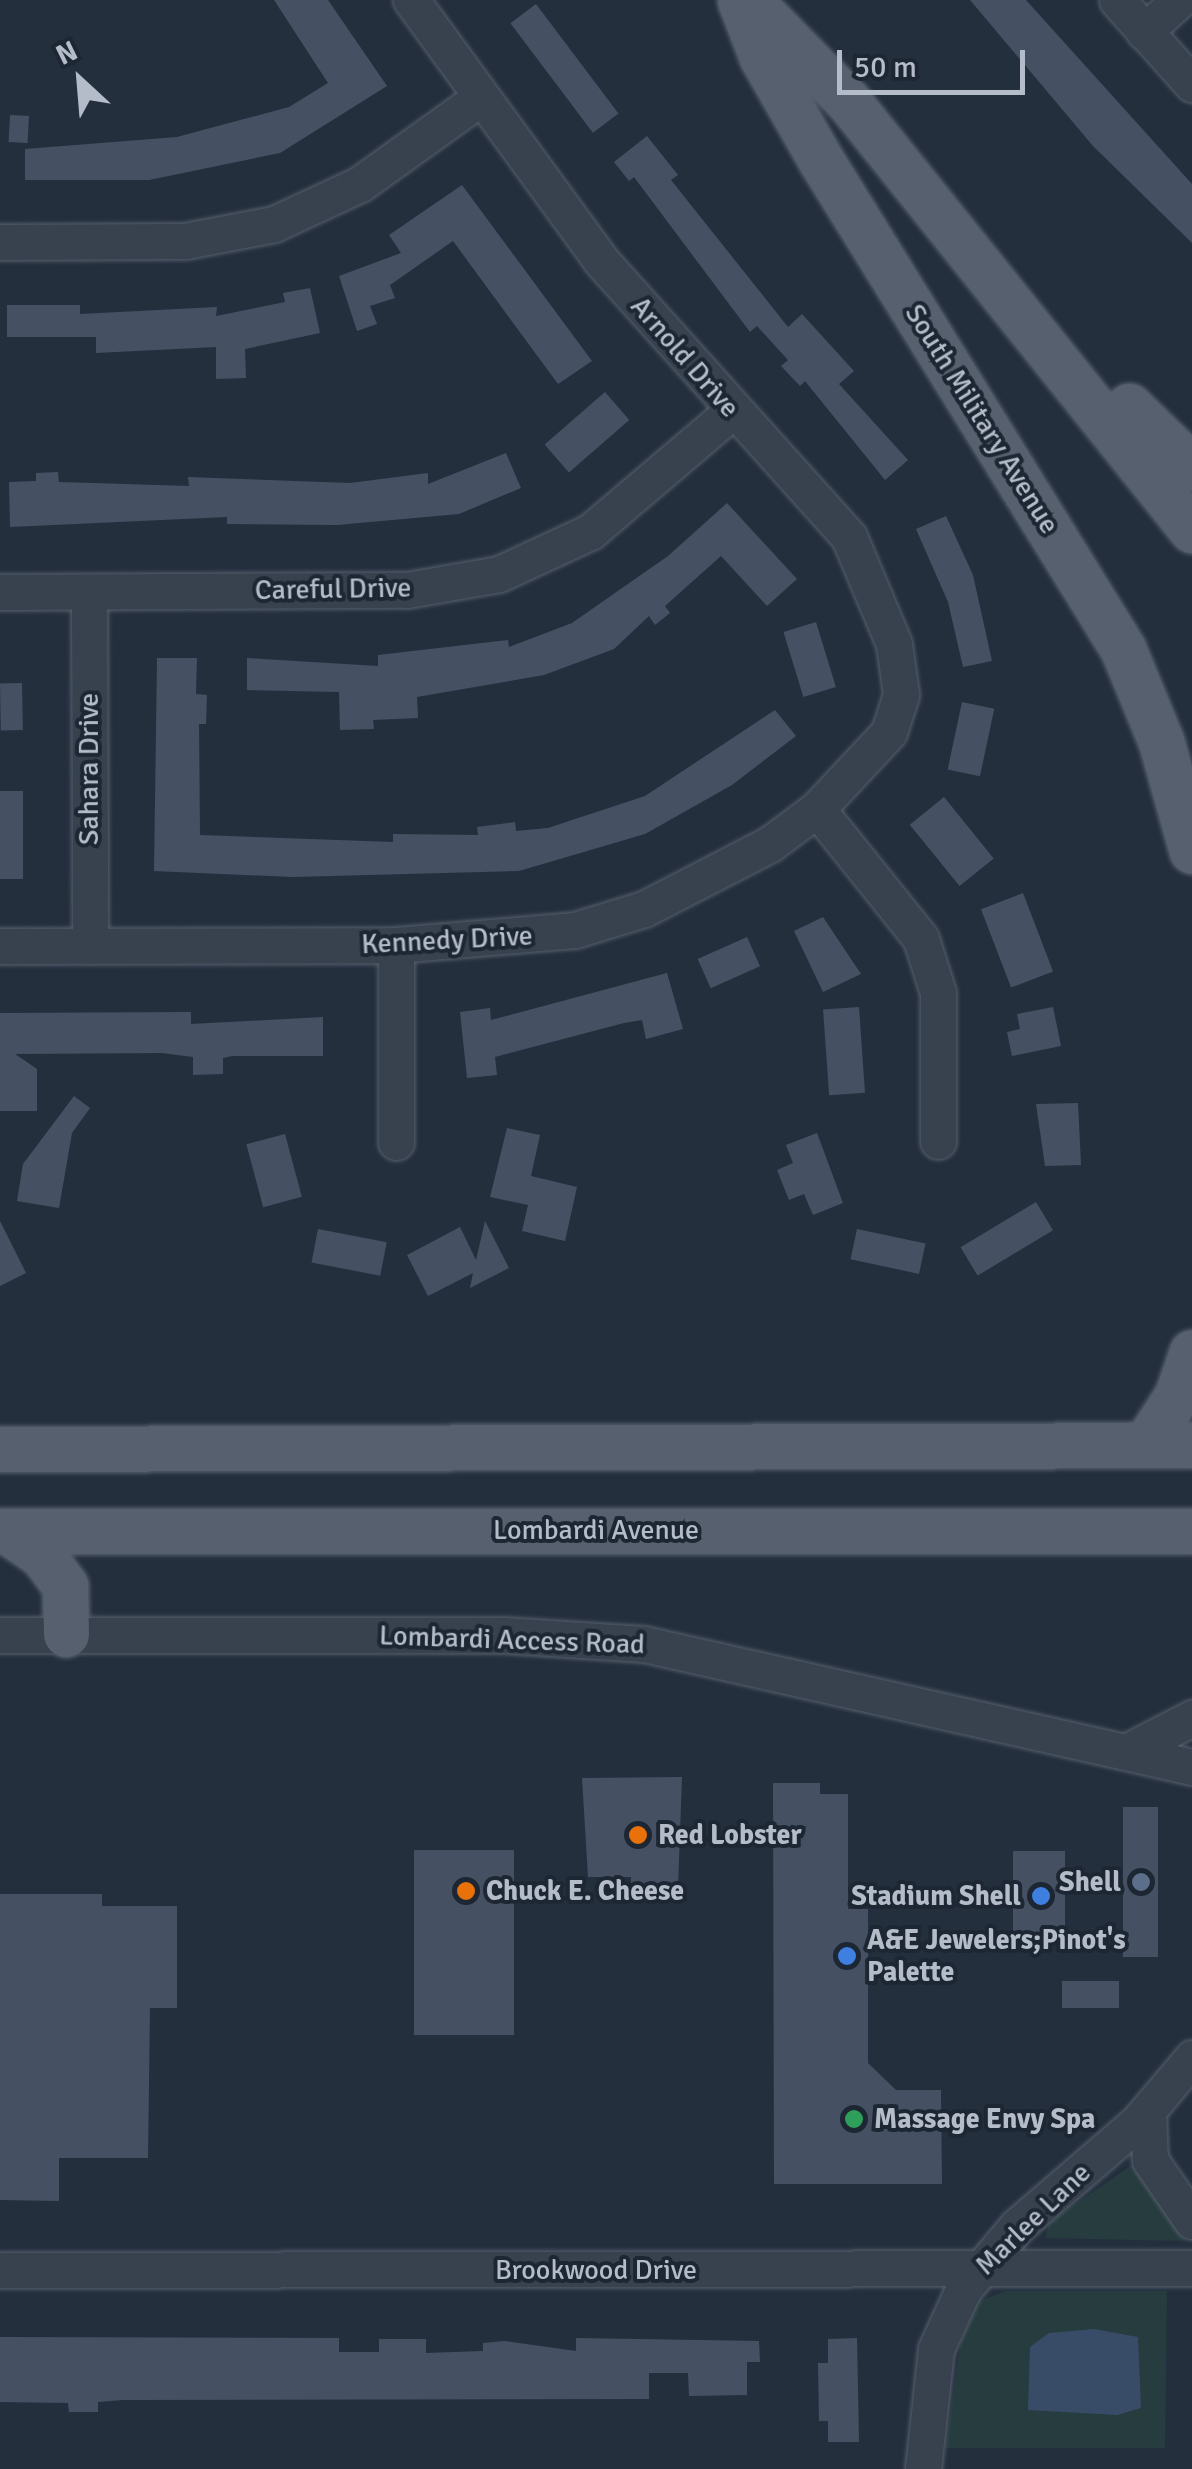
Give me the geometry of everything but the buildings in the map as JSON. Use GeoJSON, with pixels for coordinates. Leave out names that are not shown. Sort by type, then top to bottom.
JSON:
{"type":"FeatureCollection","features":[{"type":"Feature","properties":{"kind":"main road","name":"South Military Avenue"},"geometry":{"type":"LineString","coordinates":[[740,0],[814,149],[1123,649],[1156,727],[1192,851]]}},
{"type":"Feature","properties":{"kind":"main road"},"geometry":{"type":"LineString","coordinates":[[749,0],[834,84],[1192,530]]}},
{"type":"Feature","properties":{"kind":"main road"},"geometry":{"type":"LineString","coordinates":[[1054,356],[1102,380],[1192,467]]}},
{"type":"Feature","properties":{"kind":"main road"},"geometry":{"type":"LineString","coordinates":[[1145,1445],[1177,1396],[1192,1352]]}},
{"type":"Feature","properties":{"kind":"main road"},"geometry":{"type":"LineString","coordinates":[[0,1449],[1192,1446]]}},
{"type":"Feature","properties":{"kind":"main road"},"geometry":{"type":"LineString","coordinates":[[3,1531],[42,1555],[64,1586],[66,1634]]}},
{"type":"Feature","properties":{"kind":"main road","name":"Lombardi Avenue"},"geometry":{"type":"LineString","coordinates":[[3,1531],[1192,1531]]}},
{"type":"Feature","properties":{"kind":"main road"},"geometry":{"type":"LineString","coordinates":[[64,1586],[121,1532]]}},
{"type":"Feature","properties":{"kind":"street","name":"Arnold Drive"},"geometry":{"type":"LineString","coordinates":[[411,0],[600,259],[732,411],[849,536],[894,644],[901,694],[889,732]]}},
{"type":"Feature","properties":{"kind":"street"},"geometry":{"type":"LineString","coordinates":[[1117,0],[1192,84]]}},
{"type":"Feature","properties":{"kind":"street"},"geometry":{"type":"LineString","coordinates":[[1144,32],[1179,0]]}},
{"type":"Feature","properties":{"kind":"street"},"geometry":{"type":"LineString","coordinates":[[0,242],[185,241],[274,224],[360,184],[480,98]]}},
{"type":"Feature","properties":{"kind":"street","name":"Careful Drive"},"geometry":{"type":"LineString","coordinates":[[0,592],[407,590],[499,574],[590,532],[732,411]]}},
{"type":"Feature","properties":{"kind":"street","name":"Sahara Drive"},"geometry":{"type":"LineString","coordinates":[[89,592],[90,946]]}},
{"type":"Feature","properties":{"kind":"street","name":"Kennedy Drive"},"geometry":{"type":"LineString","coordinates":[[0,946],[396,945],[515,940],[644,909],[709,881],[817,809],[889,732]]}},
{"type":"Feature","properties":{"kind":"street"},"geometry":{"type":"LineString","coordinates":[[817,809],[922,939],[938,994],[938,1142]]}},
{"type":"Feature","properties":{"kind":"street"},"geometry":{"type":"LineString","coordinates":[[396,945],[396,1142]]}},
{"type":"Feature","properties":{"kind":"street","name":"Lombardi Access Road"},"geometry":{"type":"LineString","coordinates":[[0,1636],[644,1644],[1004,1730],[1132,1749],[1192,1767]]}},
{"type":"Feature","properties":{"kind":"street"},"geometry":{"type":"LineString","coordinates":[[1132,1749],[1192,1718]]}},
{"type":"Feature","properties":{"kind":"street","name":"Marlee Lane"},"geometry":{"type":"LineString","coordinates":[[923,2469],[936,2349],[981,2266],[1148,2111],[1192,2058]]}},
{"type":"Feature","properties":{"kind":"street"},"geometry":{"type":"LineString","coordinates":[[1148,2111],[1150,2160],[1192,2222]]}},
{"type":"Feature","properties":{"kind":"street","name":"Brookwood Drive"},"geometry":{"type":"LineString","coordinates":[[0,2270],[1192,2268]]}},
{"type":"Feature","properties":{"kind":"green space"},"geometry":{"type":"Polygon","coordinates":[[[1133,2164],[1187,2234],[1184,2241],[1045,2238],[1049,2223],[1133,2164]]]}},
{"type":"Feature","properties":{"kind":"green space"},"geometry":{"type":"Polygon","coordinates":[[[1005,2291],[1167,2291],[1165,2448],[945,2448],[961,2341],[979,2301],[1005,2291]]]}},
{"type":"Feature","properties":{"kind":"water"},"geometry":{"type":"Polygon","coordinates":[[[1094,2329],[1138,2337],[1141,2408],[1117,2415],[1028,2410],[1030,2347],[1049,2333],[1094,2329]]]}},
{"type":"Feature","properties":{"kind":"place","name":"Red Lobster"},"geometry":{"type":"Point","coordinates":[638,1835]}},
{"type":"Feature","properties":{"kind":"place","name":"Shell"},"geometry":{"type":"Point","coordinates":[1141,1882]}},
{"type":"Feature","properties":{"kind":"place","name":"Chuck E. Cheese"},"geometry":{"type":"Point","coordinates":[466,1891]}},
{"type":"Feature","properties":{"kind":"place","name":"Stadium Shell"},"geometry":{"type":"Point","coordinates":[1041,1896]}},
{"type":"Feature","properties":{"kind":"place","name":"A&E Jewelers;Pinot's Palette"},"geometry":{"type":"Point","coordinates":[847,1956]}},
{"type":"Feature","properties":{"kind":"place","name":"Massage Envy Spa"},"geometry":{"type":"Point","coordinates":[854,2119]}}]}
